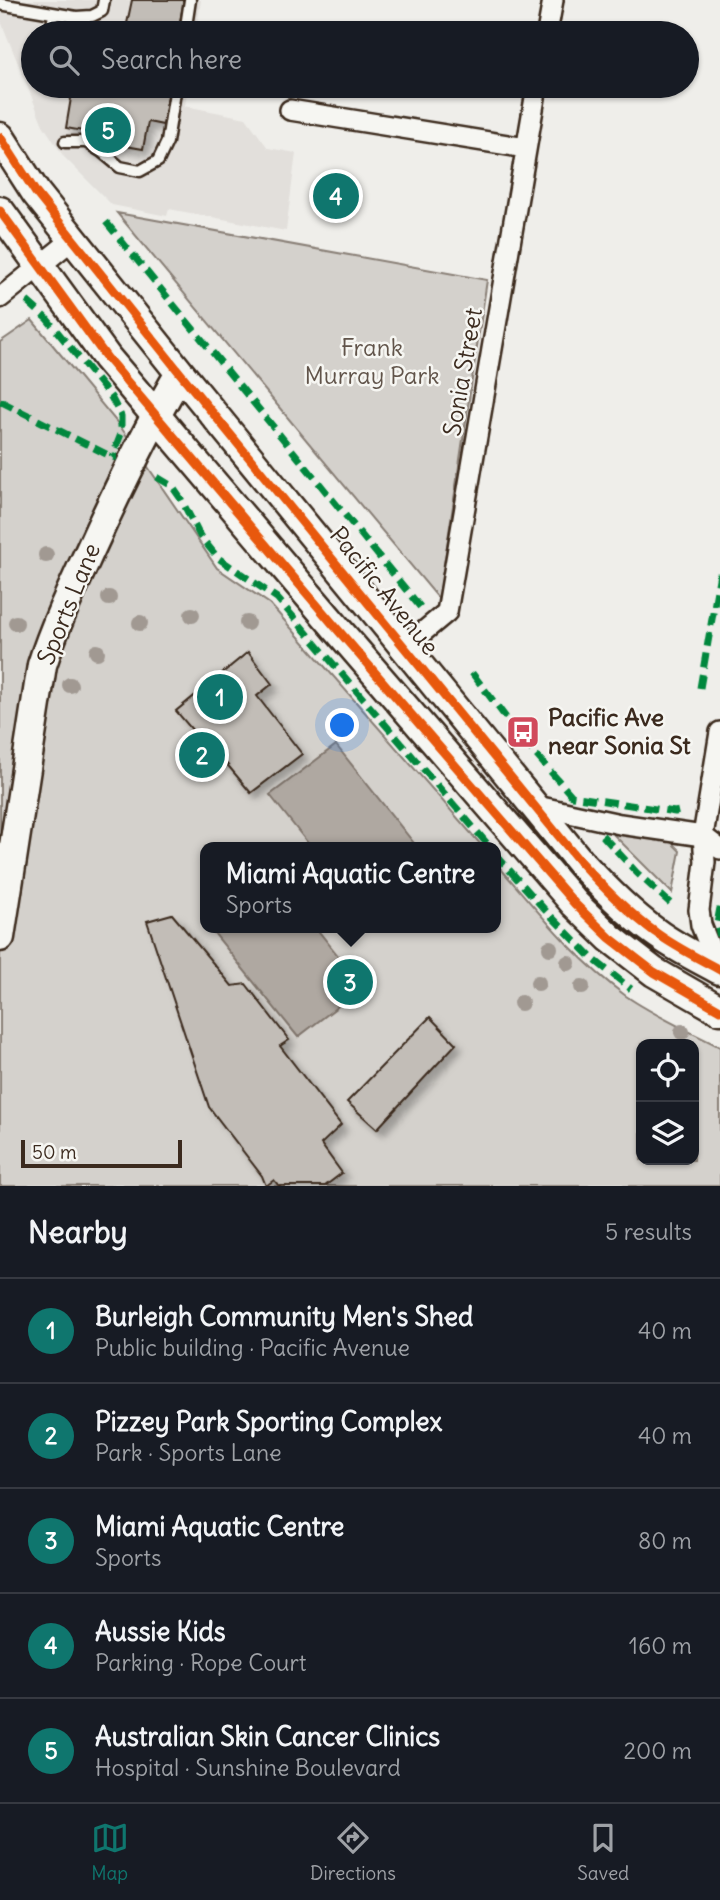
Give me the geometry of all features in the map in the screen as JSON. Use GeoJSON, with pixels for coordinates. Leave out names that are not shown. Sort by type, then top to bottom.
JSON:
{"type":"FeatureCollection","features":[{"type":"Feature","properties":{"kind":"main road","name":"Pacific Avenue"},"geometry":{"type":"LineString","coordinates":[[0,137],[36,193],[580,862],[653,931],[720,970]]}},
{"type":"Feature","properties":{"kind":"main road"},"geometry":{"type":"LineString","coordinates":[[0,211],[107,358],[575,904],[610,938],[666,979],[720,1010]]}},
{"type":"Feature","properties":{"kind":"main road","name":"Sports Lane"},"geometry":{"type":"LineString","coordinates":[[0,937],[41,665],[50,638],[155,415],[180,373]]}},
{"type":"Feature","properties":{"kind":"main road"},"geometry":{"type":"LineString","coordinates":[[666,979],[680,949]]}},
{"type":"Feature","properties":{"kind":"street"},"geometry":{"type":"LineString","coordinates":[[549,21],[553,0]]}},
{"type":"Feature","properties":{"kind":"street","name":"Sonia Street"},"geometry":{"type":"LineString","coordinates":[[405,647],[447,612],[535,98]]}},
{"type":"Feature","properties":{"kind":"street"},"geometry":{"type":"LineString","coordinates":[[290,110],[526,148]]}},
{"type":"Feature","properties":{"kind":"street"},"geometry":{"type":"LineString","coordinates":[[0,298],[73,239]]}},
{"type":"Feature","properties":{"kind":"street"},"geometry":{"type":"LineString","coordinates":[[720,732],[703,836],[705,862],[699,910],[700,923],[720,970]]}},
{"type":"Feature","properties":{"kind":"street"},"geometry":{"type":"LineString","coordinates":[[532,804],[621,824],[703,836],[720,849]]}},
{"type":"Feature","properties":{"kind":"lane"},"geometry":{"type":"LineString","coordinates":[[0,4],[76,18],[92,16],[102,11],[104,0]]}},
{"type":"Feature","properties":{"kind":"lane"},"geometry":{"type":"LineString","coordinates":[[187,21],[190,0]]}},
{"type":"Feature","properties":{"kind":"lane"},"geometry":{"type":"LineString","coordinates":[[53,21],[54,14]]}},
{"type":"Feature","properties":{"kind":"lane"},"geometry":{"type":"LineString","coordinates":[[65,142],[86,142],[120,167],[140,171],[158,160],[167,142],[174,98]]}},
{"type":"Feature","properties":{"kind":"shaded area"},"geometry":{"type":"Polygon","coordinates":[[[0,0],[201,0],[198,21],[21,21],[21,71],[0,19],[0,0]]]}},
{"type":"Feature","properties":{"kind":"shaded area"},"geometry":{"type":"Polygon","coordinates":[[[32,98],[186,98],[185,106],[246,118],[268,148],[296,153],[286,231],[169,209],[167,216],[112,205],[64,157],[43,125],[32,98]]]}},
{"type":"Feature","properties":{"kind":"shaded area"},"geometry":{"type":"Polygon","coordinates":[[[336,745],[413,842],[307,842],[270,795],[336,745]]]}},
{"type":"Feature","properties":{"kind":"shaded area"},"geometry":{"type":"Polygon","coordinates":[[[214,933],[320,933],[363,987],[298,1037],[214,933]]]}},
{"type":"Feature","properties":{"kind":"green space","name":"Frank Murray Park"},"geometry":{"type":"Polygon","coordinates":[[[117,213],[487,280],[439,599],[117,213]]]}},
{"type":"Feature","properties":{"kind":"green space"},"geometry":{"type":"Polygon","coordinates":[[[32,320],[120,426],[217,568],[270,604],[479,842],[200,842],[200,933],[501,933],[501,869],[557,933],[607,982],[649,1010],[720,1047],[720,1186],[0,1186],[0,342],[32,320]]]}},
{"type":"Feature","properties":{"kind":"green space"},"geometry":{"type":"Polygon","coordinates":[[[611,832],[671,842],[680,851],[672,893],[611,832]]]}},
{"type":"Feature","properties":{"kind":"building"},"geometry":{"type":"Polygon","coordinates":[[[132,0],[184,0],[180,21],[128,21],[132,0]]]}},
{"type":"Feature","properties":{"kind":"building"},"geometry":{"type":"Polygon","coordinates":[[[71,98],[168,98],[163,125],[148,122],[143,149],[103,142],[94,133],[66,128],[71,98]]]}},
{"type":"Feature","properties":{"kind":"building"},"geometry":{"type":"Polygon","coordinates":[[[248,652],[272,684],[257,696],[302,754],[251,793],[220,756],[216,758],[176,711],[248,652]]]}},
{"type":"Feature","properties":{"kind":"building"},"geometry":{"type":"Polygon","coordinates":[[[172,914],[232,986],[246,984],[289,1040],[280,1046],[341,1125],[321,1144],[342,1173],[325,1186],[279,1186],[274,1180],[266,1186],[262,1176],[209,1107],[147,921],[172,914]]]}},
{"type":"Feature","properties":{"kind":"building"},"geometry":{"type":"Polygon","coordinates":[[[430,1017],[456,1044],[377,1129],[347,1102],[430,1017]]]}},
{"type":"Feature","properties":{"kind":"marked path"},"geometry":{"type":"LineString","coordinates":[[106,222],[421,608]]}},
{"type":"Feature","properties":{"kind":"marked path"},"geometry":{"type":"LineString","coordinates":[[27,301],[47,319],[111,397],[121,416],[121,434],[112,457]]}},
{"type":"Feature","properties":{"kind":"marked path"},"geometry":{"type":"LineString","coordinates":[[0,401],[112,457],[117,457]]}},
{"type":"Feature","properties":{"kind":"marked path"},"geometry":{"type":"LineString","coordinates":[[157,477],[172,486],[200,536],[218,558],[277,598],[486,842]]}},
{"type":"Feature","properties":{"kind":"marked path"},"geometry":{"type":"LineString","coordinates":[[700,688],[720,573]]}},
{"type":"Feature","properties":{"kind":"marked path"},"geometry":{"type":"LineString","coordinates":[[472,673],[523,740],[572,796],[679,811]]}},
{"type":"Feature","properties":{"kind":"marked path"},"geometry":{"type":"LineString","coordinates":[[602,835],[637,873],[670,903]]}},
{"type":"Feature","properties":{"kind":"marked path"},"geometry":{"type":"LineString","coordinates":[[501,861],[592,958],[631,989]]}},
{"type":"Feature","properties":{"kind":"marked path"},"geometry":{"type":"LineString","coordinates":[[720,908],[717,924],[720,936]]}},
{"type":"Feature","properties":{"kind":"cycle path"},"geometry":{"type":"LineString","coordinates":[[0,137],[36,193],[580,862],[645,924],[670,943],[720,970]]}},
{"type":"Feature","properties":{"kind":"cycle path"},"geometry":{"type":"LineString","coordinates":[[0,211],[107,358],[575,904],[610,938],[654,972],[720,1010]]}},
{"type":"Feature","properties":{"kind":"place","name":"Australian Skin Cancer Clinics"},"geometry":{"type":"Point","coordinates":[108,130]}},
{"type":"Feature","properties":{"kind":"place","name":"Aussie Kids"},"geometry":{"type":"Point","coordinates":[336,196]}},
{"type":"Feature","properties":{"kind":"place","name":"Burleigh Community Men's Shed"},"geometry":{"type":"Point","coordinates":[220,697]}},
{"type":"Feature","properties":{"kind":"place","name":"Pacific Ave near Sonia St"},"geometry":{"type":"Point","coordinates":[523,732]}},
{"type":"Feature","properties":{"kind":"place","name":"Pizzey Park Sporting Complex"},"geometry":{"type":"Point","coordinates":[202,755]}},
{"type":"Feature","properties":{"kind":"place","name":"Miami Aquatic Centre"},"geometry":{"type":"Point","coordinates":[350,982]}}]}
